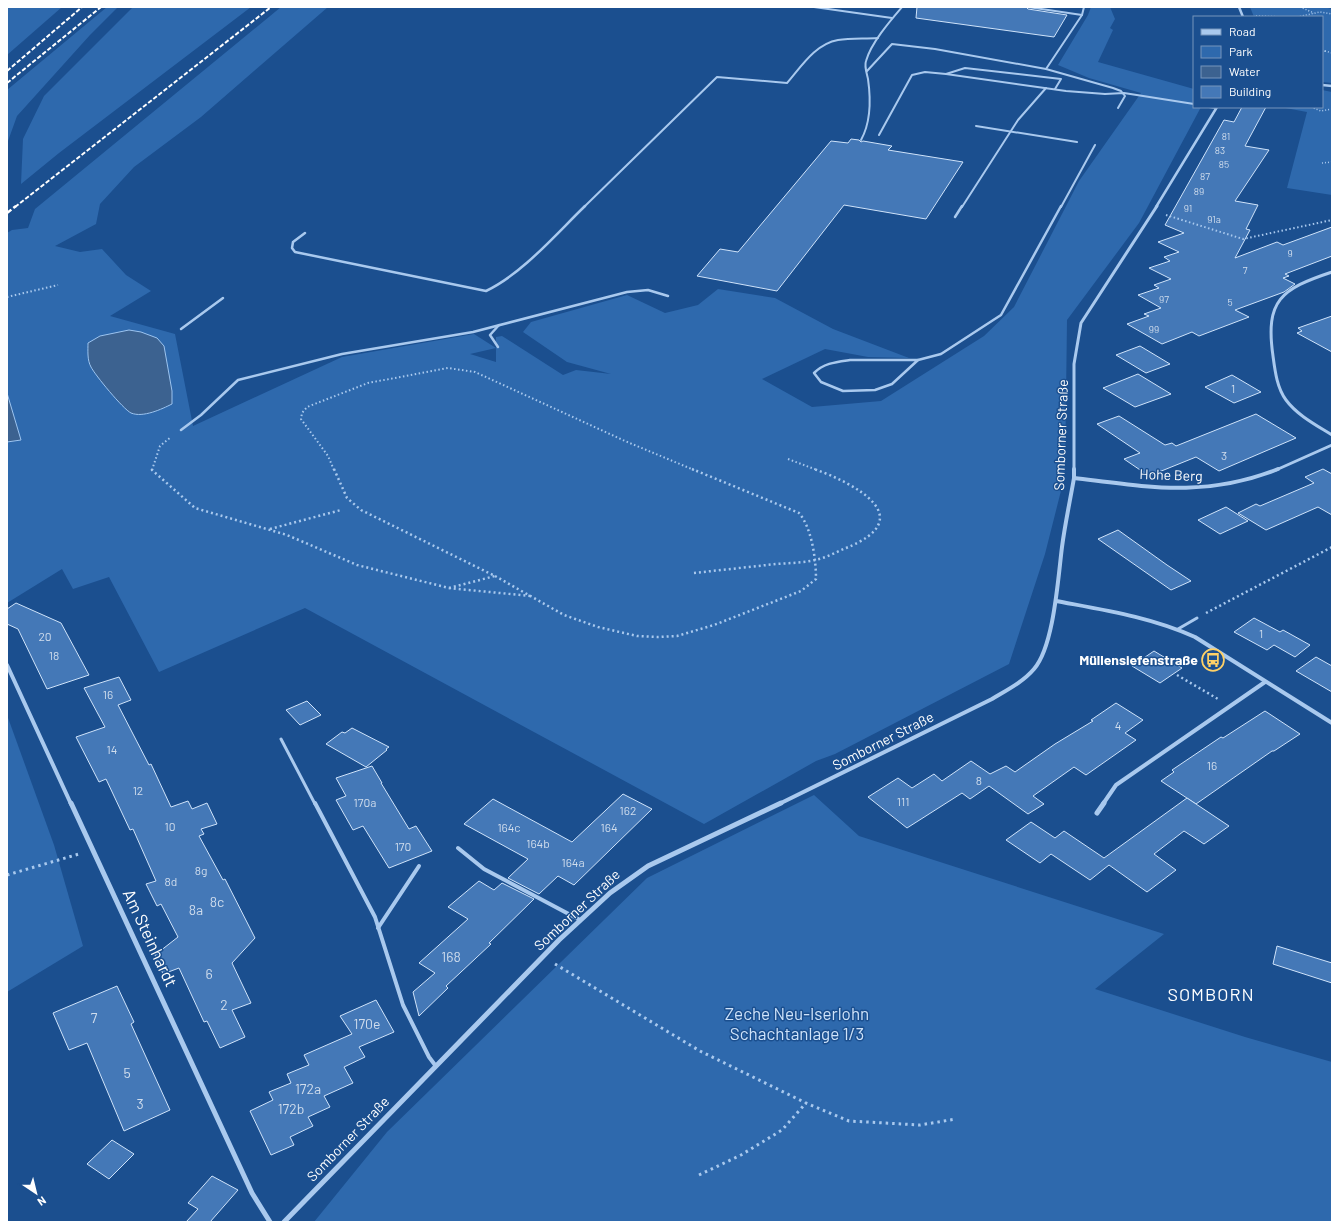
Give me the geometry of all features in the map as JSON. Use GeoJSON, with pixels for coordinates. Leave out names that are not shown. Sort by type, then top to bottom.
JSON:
{"type":"FeatureCollection","features":[{"type":"Feature","properties":{"kind":"street"},"geometry":{"type":"LineString","coordinates":[[1239,7],[1242,16]]}},
{"type":"Feature","properties":{"kind":"street","name":"Somborner Straße"},"geometry":{"type":"LineString","coordinates":[[284,1222],[435,1065],[580,920],[628,878],[648,866],[834,778],[992,699],[1019,683],[1035,668],[1044,651],[1056,602],[1062,546],[1074,478],[1074,364],[1080,323],[1154,211],[1216,108]]}},
{"type":"Feature","properties":{"kind":"street"},"geometry":{"type":"LineString","coordinates":[[1332,272],[1309,280],[1292,289],[1279,300],[1272,313],[1270,325],[1271,346],[1279,385],[1286,399],[1306,418],[1332,435]]}},
{"type":"Feature","properties":{"kind":"street","name":"Hohe Berg"},"geometry":{"type":"LineString","coordinates":[[1074,478],[1170,489],[1207,488],[1235,483],[1260,476],[1332,445]]}},
{"type":"Feature","properties":{"kind":"street"},"geometry":{"type":"LineString","coordinates":[[1056,602],[1151,620],[1178,629],[1195,637],[1332,723]]}},
{"type":"Feature","properties":{"kind":"street","name":"Am Steinhardt"},"geometry":{"type":"LineString","coordinates":[[7,665],[252,1193],[270,1222]]}},
{"type":"Feature","properties":{"kind":"street"},"geometry":{"type":"LineString","coordinates":[[1097,812],[1116,785],[1265,682]]}},
{"type":"Feature","properties":{"kind":"lane"},"geometry":{"type":"LineString","coordinates":[[814,7],[892,18]]}},
{"type":"Feature","properties":{"kind":"lane"},"geometry":{"type":"LineString","coordinates":[[861,140],[865,135],[868,122],[869,98],[865,62],[878,38],[902,7]]}},
{"type":"Feature","properties":{"kind":"lane"},"geometry":{"type":"LineString","coordinates":[[1028,7],[1082,15]]}},
{"type":"Feature","properties":{"kind":"lane"},"geometry":{"type":"LineString","coordinates":[[1046,69],[1082,15],[1084,7]]}},
{"type":"Feature","properties":{"kind":"lane"},"geometry":{"type":"LineString","coordinates":[[305,233],[293,242],[292,248],[295,252],[486,291],[499,285],[522,267],[645,145],[717,77],[787,83],[817,50],[826,43],[837,40],[878,38]]}},
{"type":"Feature","properties":{"kind":"lane"},"geometry":{"type":"LineString","coordinates":[[867,71],[892,44],[957,52],[1046,69],[1113,88],[1124,93]]}},
{"type":"Feature","properties":{"kind":"lane"},"geometry":{"type":"LineString","coordinates":[[946,74],[965,68],[1061,79],[1055,89]]}},
{"type":"Feature","properties":{"kind":"lane"},"geometry":{"type":"LineString","coordinates":[[879,136],[912,75],[925,72],[1055,89],[1105,94],[1124,93],[1193,104]]}},
{"type":"Feature","properties":{"kind":"lane"},"geometry":{"type":"LineString","coordinates":[[955,217],[1018,120],[1046,88]]}},
{"type":"Feature","properties":{"kind":"lane"},"geometry":{"type":"LineString","coordinates":[[1118,108],[1123,100],[1124,93]]}},
{"type":"Feature","properties":{"kind":"lane"},"geometry":{"type":"LineString","coordinates":[[976,126],[1077,142]]}},
{"type":"Feature","properties":{"kind":"lane"},"geometry":{"type":"LineString","coordinates":[[918,360],[892,384],[875,390],[843,392],[821,382],[814,373],[819,368],[830,363],[850,360],[918,360],[941,354],[1001,315],[1095,144]]}},
{"type":"Feature","properties":{"kind":"lane"},"geometry":{"type":"LineString","coordinates":[[181,430],[201,415],[238,380],[342,354],[473,332],[627,292],[648,290],[668,296]]}},
{"type":"Feature","properties":{"kind":"lane"},"geometry":{"type":"LineString","coordinates":[[181,329],[222,298]]}},
{"type":"Feature","properties":{"kind":"lane"},"geometry":{"type":"LineString","coordinates":[[498,347],[490,335],[499,325]]}},
{"type":"Feature","properties":{"kind":"lane"},"geometry":{"type":"LineString","coordinates":[[1178,629],[1197,618]]}},
{"type":"Feature","properties":{"kind":"lane"},"geometry":{"type":"LineString","coordinates":[[281,739],[375,916],[403,1005],[435,1065]]}},
{"type":"Feature","properties":{"kind":"lane"},"geometry":{"type":"LineString","coordinates":[[458,848],[484,869],[580,920]]}},
{"type":"Feature","properties":{"kind":"lane"},"geometry":{"type":"LineString","coordinates":[[378,928],[419,866]]}},
{"type":"Feature","properties":{"kind":"path"},"geometry":{"type":"LineString","coordinates":[[1300,7],[1314,13]]}},
{"type":"Feature","properties":{"kind":"path"},"geometry":{"type":"LineString","coordinates":[[1301,16],[1320,12],[1332,14]]}},
{"type":"Feature","properties":{"kind":"path"},"geometry":{"type":"LineString","coordinates":[[1325,51],[1332,53]]}},
{"type":"Feature","properties":{"kind":"path"},"geometry":{"type":"LineString","coordinates":[[1312,108],[1322,112],[1332,109]]}},
{"type":"Feature","properties":{"kind":"path"},"geometry":{"type":"LineString","coordinates":[[1322,163],[1332,162]]}},
{"type":"Feature","properties":{"kind":"path"},"geometry":{"type":"LineString","coordinates":[[1154,211],[1242,239],[1332,220]]}},
{"type":"Feature","properties":{"kind":"path"},"geometry":{"type":"LineString","coordinates":[[7,297],[58,285]]}},
{"type":"Feature","properties":{"kind":"path"},"geometry":{"type":"LineString","coordinates":[[448,368],[461,368],[475,372],[625,441],[799,513],[804,519],[816,560],[816,579],[801,591],[714,625],[678,636],[657,637],[637,636],[598,627],[564,615],[495,576],[361,510],[352,504],[347,498],[328,456],[301,419],[302,413],[307,407],[382,379],[448,368]]}},
{"type":"Feature","properties":{"kind":"path"},"geometry":{"type":"LineString","coordinates":[[181,430],[160,446],[152,470],[195,508],[287,535],[357,565],[449,588],[532,596]]}},
{"type":"Feature","properties":{"kind":"path"},"geometry":{"type":"LineString","coordinates":[[694,572],[816,560],[856,544],[870,536],[878,527],[880,518],[876,505],[868,496],[854,486],[837,477],[788,459]]}},
{"type":"Feature","properties":{"kind":"path"},"geometry":{"type":"LineString","coordinates":[[269,530],[341,510]]}},
{"type":"Feature","properties":{"kind":"path"},"geometry":{"type":"LineString","coordinates":[[1211,610],[1332,547]]}},
{"type":"Feature","properties":{"kind":"path"},"geometry":{"type":"LineString","coordinates":[[449,588],[495,576]]}},
{"type":"Feature","properties":{"kind":"path"},"geometry":{"type":"LineString","coordinates":[[1177,675],[1230,706]]}},
{"type":"Feature","properties":{"kind":"path"},"geometry":{"type":"LineString","coordinates":[[7,875],[93,850]]}},
{"type":"Feature","properties":{"kind":"path"},"geometry":{"type":"LineString","coordinates":[[543,957],[700,1052],[806,1103],[849,1121],[920,1125],[956,1119]]}},
{"type":"Feature","properties":{"kind":"path"},"geometry":{"type":"LineString","coordinates":[[699,1175],[741,1155],[782,1130],[806,1103]]}},
{"type":"Feature","properties":{"kind":"green space"},"geometry":{"type":"Polygon","coordinates":[[[7,7],[62,7],[7,55],[7,7]]]}},
{"type":"Feature","properties":{"kind":"green space"},"geometry":{"type":"Polygon","coordinates":[[[107,7],[118,7],[90,35],[17,116],[8,141],[7,153],[7,90],[107,7]]]}},
{"type":"Feature","properties":{"kind":"green space"},"geometry":{"type":"Polygon","coordinates":[[[133,7],[251,7],[59,153],[21,184],[23,139],[44,96],[133,7]]]}},
{"type":"Feature","properties":{"kind":"green space"},"geometry":{"type":"Polygon","coordinates":[[[281,7],[328,7],[201,117],[134,167],[100,204],[96,224],[55,246],[80,252],[102,249],[126,275],[151,291],[110,316],[175,334],[193,426],[342,357],[474,334],[496,348],[496,337],[502,336],[563,375],[576,370],[611,374],[567,362],[523,332],[531,322],[627,295],[665,313],[698,305],[718,289],[775,298],[833,329],[909,358],[868,357],[825,349],[762,379],[812,407],[881,401],[984,336],[1014,307],[1079,181],[1141,93],[1089,78],[1058,65],[1088,15],[1091,7],[1110,7],[1115,19],[1110,28],[1113,30],[1098,62],[1193,89],[1193,108],[1200,108],[1139,223],[1067,320],[1065,475],[1045,554],[1009,664],[835,754],[816,761],[704,824],[305,608],[159,672],[109,577],[73,589],[62,569],[7,603],[7,233],[12,230],[28,228],[35,209],[281,7]],[[496,348],[470,354],[496,362],[496,348]]]}},
{"type":"Feature","properties":{"kind":"green space"},"geometry":{"type":"Polygon","coordinates":[[[1250,7],[1324,7],[1332,9],[1332,83],[1323,82],[1323,16],[1254,16],[1250,7]]]}},
{"type":"Feature","properties":{"kind":"green space"},"geometry":{"type":"Polygon","coordinates":[[[1323,90],[1332,92],[1332,195],[1287,188],[1307,112],[1285,108],[1323,108],[1323,90]]]}},
{"type":"Feature","properties":{"kind":"green space"},"geometry":{"type":"Polygon","coordinates":[[[7,715],[54,845],[83,946],[7,992],[7,715]]]}},
{"type":"Feature","properties":{"kind":"green space","name":"Zeche Neu-Iserlohn Schachtanlage 1/3"},"geometry":{"type":"Polygon","coordinates":[[[814,795],[859,836],[1164,934],[1095,989],[1245,1037],[1332,1062],[1332,1222],[314,1222],[387,1132],[647,878],[814,795]]]}},
{"type":"Feature","properties":{"kind":"water"},"geometry":{"type":"Polygon","coordinates":[[[129,330],[141,332],[157,338],[164,346],[172,391],[172,404],[147,414],[131,413],[127,410],[98,377],[91,367],[88,358],[88,343],[100,336],[129,330]]]}},
{"type":"Feature","properties":{"kind":"water"},"geometry":{"type":"Polygon","coordinates":[[[7,393],[21,440],[7,442],[7,393]]]}},
{"type":"Feature","properties":{"kind":"building"},"geometry":{"type":"Polygon","coordinates":[[[917,7],[1026,7],[1028,9],[1067,15],[1054,37],[916,18],[917,7]]]}},
{"type":"Feature","properties":{"kind":"building"},"geometry":{"type":"Polygon","coordinates":[[[1241,108],[1265,108],[1245,146],[1269,150],[1235,201],[1258,205],[1246,229],[1250,230],[1235,258],[1277,242],[1283,245],[1332,227],[1332,256],[1285,274],[1289,276],[1283,278],[1295,284],[1284,292],[1235,310],[1249,317],[1199,336],[1192,332],[1162,344],[1127,324],[1149,316],[1144,314],[1161,308],[1138,295],[1159,288],[1154,285],[1171,279],[1149,268],[1170,261],[1164,257],[1179,252],[1158,242],[1184,233],[1165,225],[1224,120],[1234,122],[1241,108]]]}},
{"type":"Feature","properties":{"kind":"building"},"geometry":{"type":"Polygon","coordinates":[[[851,139],[859,140],[861,142],[863,141],[892,146],[888,150],[963,162],[926,219],[844,205],[777,291],[697,276],[720,249],[738,252],[831,141],[848,143],[851,139]]]}},
{"type":"Feature","properties":{"kind":"building"},"geometry":{"type":"Polygon","coordinates":[[[1332,316],[1332,352],[1297,333],[1302,331],[1298,328],[1332,316]]]}},
{"type":"Feature","properties":{"kind":"building"},"geometry":{"type":"Polygon","coordinates":[[[1140,346],[1170,364],[1146,373],[1116,355],[1140,346]]]}},
{"type":"Feature","properties":{"kind":"building"},"geometry":{"type":"Polygon","coordinates":[[[1138,374],[1171,394],[1135,407],[1103,388],[1138,374]]]}},
{"type":"Feature","properties":{"kind":"building"},"geometry":{"type":"Polygon","coordinates":[[[1232,375],[1261,392],[1234,403],[1205,387],[1232,375]]]}},
{"type":"Feature","properties":{"kind":"building"},"geometry":{"type":"Polygon","coordinates":[[[1256,414],[1296,438],[1219,471],[1196,457],[1149,476],[1124,459],[1140,453],[1097,424],[1119,416],[1165,445],[1172,443],[1176,446],[1256,414]]]}},
{"type":"Feature","properties":{"kind":"building"},"geometry":{"type":"Polygon","coordinates":[[[1323,469],[1332,474],[1332,515],[1318,507],[1266,530],[1238,513],[1256,504],[1260,506],[1314,483],[1305,477],[1323,469]]]}},
{"type":"Feature","properties":{"kind":"building"},"geometry":{"type":"Polygon","coordinates":[[[1226,507],[1248,521],[1220,534],[1198,520],[1226,507]]]}},
{"type":"Feature","properties":{"kind":"building"},"geometry":{"type":"Polygon","coordinates":[[[1118,530],[1191,581],[1171,590],[1098,539],[1118,530]]]}},
{"type":"Feature","properties":{"kind":"building"},"geometry":{"type":"Polygon","coordinates":[[[16,603],[61,623],[89,675],[47,689],[18,629],[7,624],[7,609],[16,603]]]}},
{"type":"Feature","properties":{"kind":"building"},"geometry":{"type":"Polygon","coordinates":[[[1254,618],[1280,632],[1283,630],[1310,645],[1295,657],[1274,645],[1267,650],[1234,632],[1254,618]]]}},
{"type":"Feature","properties":{"kind":"building"},"geometry":{"type":"Polygon","coordinates":[[[1154,651],[1182,668],[1160,683],[1132,666],[1154,651]]]}},
{"type":"Feature","properties":{"kind":"building"},"geometry":{"type":"Polygon","coordinates":[[[1316,657],[1332,666],[1332,692],[1296,671],[1316,657]]]}},
{"type":"Feature","properties":{"kind":"building"},"geometry":{"type":"Polygon","coordinates":[[[119,677],[131,700],[118,705],[149,765],[151,764],[171,807],[188,801],[192,809],[207,803],[217,824],[201,829],[204,834],[199,836],[223,880],[225,879],[255,938],[232,963],[251,1003],[232,1010],[245,1037],[220,1048],[207,1021],[204,1022],[179,968],[163,974],[155,955],[178,937],[161,904],[157,906],[146,884],[156,881],[133,829],[130,830],[106,779],[99,782],[76,737],[105,727],[84,688],[119,677]]]}},
{"type":"Feature","properties":{"kind":"building"},"geometry":{"type":"Polygon","coordinates":[[[307,701],[321,715],[300,725],[286,710],[307,701]]]}},
{"type":"Feature","properties":{"kind":"building"},"geometry":{"type":"Polygon","coordinates":[[[1116,703],[1143,720],[1125,733],[1136,740],[1086,775],[1074,767],[1033,796],[1044,804],[1028,814],[989,786],[970,799],[962,793],[907,828],[868,797],[898,778],[912,788],[934,774],[942,781],[971,761],[990,774],[1006,766],[1015,772],[1055,744],[1093,721],[1091,720],[1116,703]]]}},
{"type":"Feature","properties":{"kind":"building"},"geometry":{"type":"Polygon","coordinates":[[[1265,711],[1300,734],[1272,751],[1196,804],[1161,781],[1174,772],[1172,770],[1221,737],[1223,738],[1265,711]]]}},
{"type":"Feature","properties":{"kind":"building"},"geometry":{"type":"Polygon","coordinates":[[[352,728],[389,747],[366,767],[326,744],[342,732],[345,733],[352,728]]]}},
{"type":"Feature","properties":{"kind":"building"},"geometry":{"type":"Polygon","coordinates":[[[372,766],[409,829],[416,826],[432,851],[389,868],[363,826],[353,830],[336,800],[346,796],[336,778],[372,766]]]}},
{"type":"Feature","properties":{"kind":"building"},"geometry":{"type":"Polygon","coordinates":[[[623,794],[652,809],[574,885],[558,876],[539,894],[508,878],[528,859],[464,824],[493,799],[572,842],[623,794]]]}},
{"type":"Feature","properties":{"kind":"building"},"geometry":{"type":"Polygon","coordinates":[[[1187,798],[1229,826],[1204,844],[1184,831],[1154,854],[1176,870],[1147,892],[1109,865],[1090,880],[1051,854],[1040,863],[1006,840],[1031,822],[1055,838],[1064,831],[1104,858],[1187,798]]]}},
{"type":"Feature","properties":{"kind":"building"},"geometry":{"type":"Polygon","coordinates":[[[479,881],[494,890],[502,883],[534,899],[489,943],[491,944],[446,986],[448,988],[419,1016],[413,992],[435,973],[419,963],[468,919],[448,907],[479,881]]]}},
{"type":"Feature","properties":{"kind":"building"},"geometry":{"type":"Polygon","coordinates":[[[1277,946],[1332,963],[1332,983],[1273,964],[1277,946]]]}},
{"type":"Feature","properties":{"kind":"building"},"geometry":{"type":"Polygon","coordinates":[[[117,986],[134,1022],[131,1024],[170,1110],[124,1131],[87,1043],[69,1050],[53,1013],[117,986]]]}},
{"type":"Feature","properties":{"kind":"building"},"geometry":{"type":"Polygon","coordinates":[[[376,1000],[394,1032],[359,1047],[365,1057],[344,1067],[353,1083],[324,1096],[330,1107],[308,1117],[313,1126],[290,1137],[294,1145],[271,1155],[250,1111],[273,1100],[269,1092],[291,1083],[287,1074],[309,1065],[304,1055],[352,1034],[340,1016],[376,1000]]]}},
{"type":"Feature","properties":{"kind":"building"},"geometry":{"type":"Polygon","coordinates":[[[112,1140],[134,1154],[109,1179],[87,1164],[112,1140]]]}},
{"type":"Feature","properties":{"kind":"building"},"geometry":{"type":"Polygon","coordinates":[[[212,1176],[238,1190],[210,1222],[186,1222],[198,1209],[188,1203],[212,1176]]]}},
{"type":"Feature","properties":{"kind":"railway"},"geometry":{"type":"LineString","coordinates":[[7,71],[82,7]]}},
{"type":"Feature","properties":{"kind":"railway"},"geometry":{"type":"LineString","coordinates":[[7,83],[101,7]]}},
{"type":"Feature","properties":{"kind":"railway"},"geometry":{"type":"LineString","coordinates":[[15,207],[271,7]]}},
{"type":"Feature","properties":{"kind":"railway"},"geometry":{"type":"LineString","coordinates":[[7,213],[16,206]]}},
{"type":"Feature","properties":{"kind":"place","name":"Müllensiefenstraße"},"geometry":{"type":"Point","coordinates":[1213,660]}},
{"type":"Feature","properties":{"kind":"district","name":"SOMBORN"},"geometry":{"type":"Point","coordinates":[1211,995]}}]}
